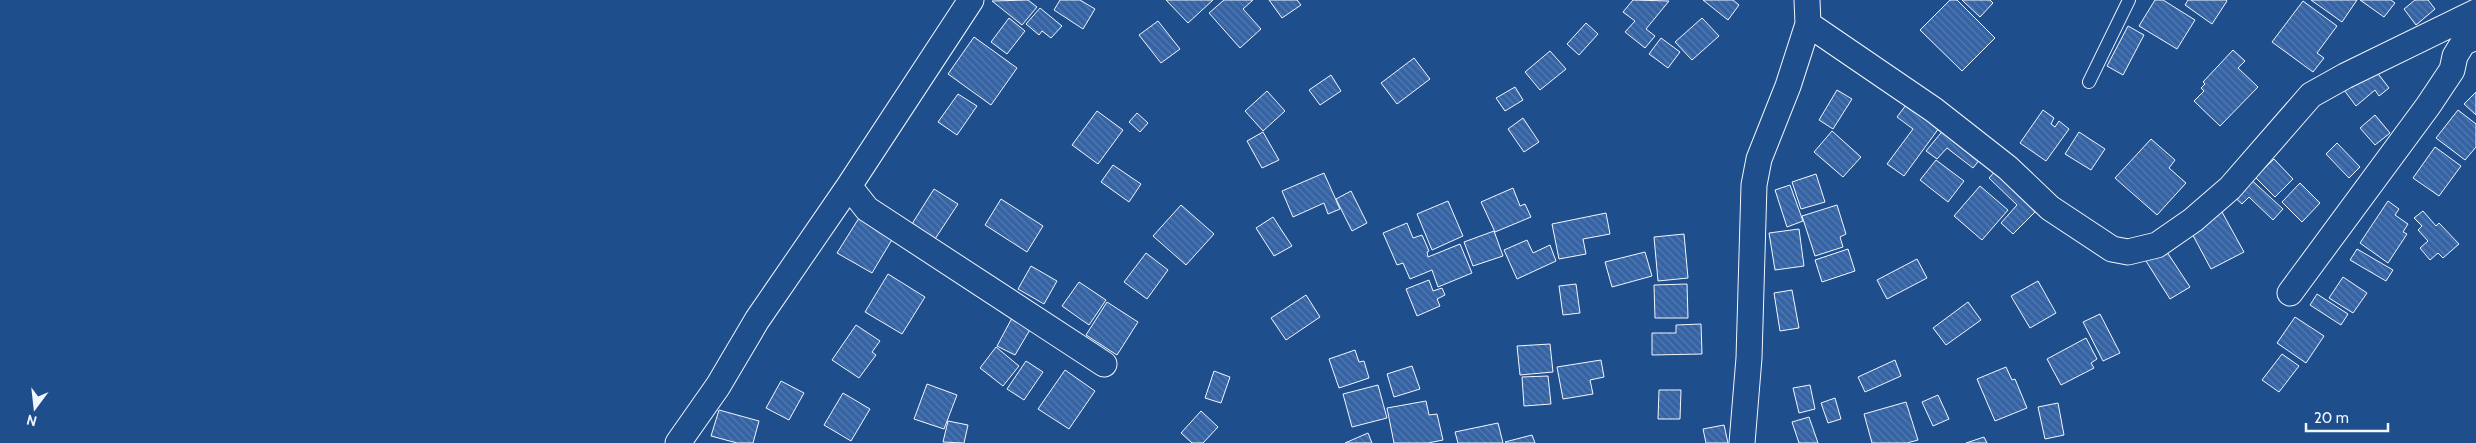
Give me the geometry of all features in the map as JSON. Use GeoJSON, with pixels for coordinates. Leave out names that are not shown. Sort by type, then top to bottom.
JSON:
{"type":"FeatureCollection","features":[{"type":"Feature","properties":{"kind":"street"},"geometry":{"type":"LineString","coordinates":[[678,443],[718,386],[757,320],[849,186],[971,0]]}},
{"type":"Feature","properties":{"kind":"street"},"geometry":{"type":"LineString","coordinates":[[1742,443],[1749,358],[1754,186],[1760,159],[1788,86],[1807,12],[2008,168],[2050,208],[2112,249],[2128,252],[2157,245],[2193,220],[2230,188],[2311,96],[2344,76],[2476,12]]}},
{"type":"Feature","properties":{"kind":"street"},"geometry":{"type":"LineString","coordinates":[[2290,293],[2428,106],[2452,70],[2455,56],[2463,43],[2476,37]]}},
{"type":"Feature","properties":{"kind":"street"},"geometry":{"type":"LineString","coordinates":[[849,186],[867,209],[1104,364]]}},
{"type":"Feature","properties":{"kind":"lane"},"geometry":{"type":"LineString","coordinates":[[2089,82],[2129,0]]}},
{"type":"Feature","properties":{"kind":"building"},"geometry":{"type":"Polygon","coordinates":[[[1028,0],[1037,7],[1022,25],[992,1],[1028,0]]]}},
{"type":"Feature","properties":{"kind":"building"},"geometry":{"type":"Polygon","coordinates":[[[1060,0],[1080,0],[1095,9],[1083,29],[1054,10],[1060,0]]]}},
{"type":"Feature","properties":{"kind":"building"},"geometry":{"type":"Polygon","coordinates":[[[1166,0],[1213,0],[1188,23],[1166,0]]]}},
{"type":"Feature","properties":{"kind":"building"},"geometry":{"type":"Polygon","coordinates":[[[1224,0],[1253,0],[1243,9],[1261,29],[1240,48],[1209,13],[1224,0]]]}},
{"type":"Feature","properties":{"kind":"building"},"geometry":{"type":"Polygon","coordinates":[[[1269,0],[1297,0],[1301,5],[1282,18],[1269,0]]]}},
{"type":"Feature","properties":{"kind":"building"},"geometry":{"type":"Polygon","coordinates":[[[1633,0],[1669,1],[1646,29],[1655,36],[1645,48],[1625,32],[1635,21],[1623,12],[1633,0]]]}},
{"type":"Feature","properties":{"kind":"building"},"geometry":{"type":"Polygon","coordinates":[[[1703,0],[1733,0],[1739,5],[1728,20],[1703,0]]]}},
{"type":"Feature","properties":{"kind":"building"},"geometry":{"type":"Polygon","coordinates":[[[1950,0],[1957,0],[1995,38],[1962,71],[1920,30],[1950,0]]]}},
{"type":"Feature","properties":{"kind":"building"},"geometry":{"type":"Polygon","coordinates":[[[1962,0],[1990,0],[1993,3],[1980,17],[1962,0]]]}},
{"type":"Feature","properties":{"kind":"building"},"geometry":{"type":"Polygon","coordinates":[[[2155,0],[2163,0],[2195,20],[2177,49],[2139,26],[2155,0]]]}},
{"type":"Feature","properties":{"kind":"building"},"geometry":{"type":"Polygon","coordinates":[[[2188,0],[2227,1],[2212,24],[2185,5],[2188,0]]]}},
{"type":"Feature","properties":{"kind":"building"},"geometry":{"type":"Polygon","coordinates":[[[2311,0],[2357,0],[2342,22],[2311,0]]]}},
{"type":"Feature","properties":{"kind":"building"},"geometry":{"type":"Polygon","coordinates":[[[2360,0],[2391,0],[2395,3],[2384,17],[2360,0]]]}},
{"type":"Feature","properties":{"kind":"building"},"geometry":{"type":"Polygon","coordinates":[[[2415,0],[2428,0],[2435,9],[2416,25],[2404,9],[2415,0]]]}},
{"type":"Feature","properties":{"kind":"building"},"geometry":{"type":"Polygon","coordinates":[[[2303,1],[2337,26],[2317,53],[2324,58],[2313,72],[2272,42],[2303,1]]]}},
{"type":"Feature","properties":{"kind":"building"},"geometry":{"type":"Polygon","coordinates":[[[1040,8],[1062,26],[1051,38],[1042,31],[1039,35],[1026,24],[1040,8]]]}},
{"type":"Feature","properties":{"kind":"building"},"geometry":{"type":"Polygon","coordinates":[[[1009,18],[1025,31],[1007,54],[991,42],[1009,18]]]}},
{"type":"Feature","properties":{"kind":"building"},"geometry":{"type":"Polygon","coordinates":[[[1702,18],[1719,36],[1692,60],[1675,42],[1702,18]]]}},
{"type":"Feature","properties":{"kind":"building"},"geometry":{"type":"Polygon","coordinates":[[[1158,21],[1180,49],[1161,63],[1139,35],[1158,21]]]}},
{"type":"Feature","properties":{"kind":"building"},"geometry":{"type":"Polygon","coordinates":[[[1586,23],[1598,34],[1579,55],[1567,44],[1586,23]]]}},
{"type":"Feature","properties":{"kind":"building"},"geometry":{"type":"Polygon","coordinates":[[[2128,26],[2144,35],[2123,75],[2107,66],[2128,26]]]}},
{"type":"Feature","properties":{"kind":"building"},"geometry":{"type":"Polygon","coordinates":[[[974,37],[1017,68],[991,105],[948,74],[974,37]]]}},
{"type":"Feature","properties":{"kind":"building"},"geometry":{"type":"Polygon","coordinates":[[[1661,38],[1680,52],[1668,68],[1649,54],[1661,38]]]}},
{"type":"Feature","properties":{"kind":"building"},"geometry":{"type":"Polygon","coordinates":[[[2233,50],[2245,61],[2238,68],[2258,87],[2220,126],[2194,101],[2204,91],[2201,88],[2205,84],[2203,82],[2233,50]]]}},
{"type":"Feature","properties":{"kind":"building"},"geometry":{"type":"Polygon","coordinates":[[[1550,51],[1566,69],[1540,90],[1525,72],[1550,51]]]}},
{"type":"Feature","properties":{"kind":"building"},"geometry":{"type":"Polygon","coordinates":[[[1414,58],[1430,79],[1397,104],[1381,83],[1414,58]]]}},
{"type":"Feature","properties":{"kind":"building"},"geometry":{"type":"Polygon","coordinates":[[[2373,67],[2389,88],[2379,96],[2375,90],[2356,106],[2344,90],[2373,67]]]}},
{"type":"Feature","properties":{"kind":"building"},"geometry":{"type":"Polygon","coordinates":[[[1331,75],[1341,91],[1320,105],[1309,90],[1331,75]]]}},
{"type":"Feature","properties":{"kind":"building"},"geometry":{"type":"Polygon","coordinates":[[[1515,87],[1523,100],[1505,111],[1496,98],[1515,87]]]}},
{"type":"Feature","properties":{"kind":"building"},"geometry":{"type":"Polygon","coordinates":[[[1837,90],[1852,99],[1833,129],[1819,120],[1837,90]]]}},
{"type":"Feature","properties":{"kind":"building"},"geometry":{"type":"Polygon","coordinates":[[[1267,91],[1285,111],[1263,131],[1245,111],[1267,91]]]}},
{"type":"Feature","properties":{"kind":"building"},"geometry":{"type":"Polygon","coordinates":[[[2476,92],[2476,115],[2464,104],[2476,92]]]}},
{"type":"Feature","properties":{"kind":"building"},"geometry":{"type":"Polygon","coordinates":[[[958,94],[977,106],[957,135],[938,122],[958,94]]]}},
{"type":"Feature","properties":{"kind":"building"},"geometry":{"type":"Polygon","coordinates":[[[1906,105],[1939,128],[1904,176],[1887,164],[1913,129],[1897,117],[1906,105]]]}},
{"type":"Feature","properties":{"kind":"building"},"geometry":{"type":"Polygon","coordinates":[[[2043,110],[2054,118],[2051,124],[2055,127],[2059,121],[2069,129],[2046,161],[2020,143],[2043,110]]]}},
{"type":"Feature","properties":{"kind":"building"},"geometry":{"type":"Polygon","coordinates":[[[2458,110],[2476,124],[2476,147],[2465,160],[2436,138],[2458,110]]]}},
{"type":"Feature","properties":{"kind":"building"},"geometry":{"type":"Polygon","coordinates":[[[1097,111],[1123,130],[1098,164],[1072,145],[1097,111]]]}},
{"type":"Feature","properties":{"kind":"building"},"geometry":{"type":"Polygon","coordinates":[[[1137,113],[1148,123],[1140,132],[1129,122],[1137,113]]]}},
{"type":"Feature","properties":{"kind":"building"},"geometry":{"type":"Polygon","coordinates":[[[2375,115],[2390,133],[2375,145],[2360,128],[2375,115]]]}},
{"type":"Feature","properties":{"kind":"building"},"geometry":{"type":"Polygon","coordinates":[[[1523,118],[1539,142],[1524,152],[1508,129],[1523,118]]]}},
{"type":"Feature","properties":{"kind":"building"},"geometry":{"type":"Polygon","coordinates":[[[1945,128],[1981,158],[1973,168],[1947,148],[1937,159],[1926,151],[1945,128]]]}},
{"type":"Feature","properties":{"kind":"building"},"geometry":{"type":"Polygon","coordinates":[[[1832,131],[1861,157],[1843,177],[1814,152],[1832,131]]]}},
{"type":"Feature","properties":{"kind":"building"},"geometry":{"type":"Polygon","coordinates":[[[1263,132],[1279,160],[1262,168],[1247,141],[1263,132]]]}},
{"type":"Feature","properties":{"kind":"building"},"geometry":{"type":"Polygon","coordinates":[[[2079,132],[2105,149],[2091,170],[2065,154],[2079,132]]]}},
{"type":"Feature","properties":{"kind":"building"},"geometry":{"type":"Polygon","coordinates":[[[2151,139],[2175,160],[2169,168],[2186,183],[2157,215],[2115,178],[2151,139]]]}},
{"type":"Feature","properties":{"kind":"building"},"geometry":{"type":"Polygon","coordinates":[[[2337,143],[2360,167],[2349,178],[2326,154],[2337,143]]]}},
{"type":"Feature","properties":{"kind":"building"},"geometry":{"type":"Polygon","coordinates":[[[2435,147],[2461,166],[2439,196],[2413,178],[2435,147]]]}},
{"type":"Feature","properties":{"kind":"building"},"geometry":{"type":"Polygon","coordinates":[[[2274,159],[2293,179],[2275,197],[2255,177],[2274,159]]]}},
{"type":"Feature","properties":{"kind":"building"},"geometry":{"type":"Polygon","coordinates":[[[1936,160],[1964,181],[1948,202],[1920,180],[1936,160]]]}},
{"type":"Feature","properties":{"kind":"building"},"geometry":{"type":"Polygon","coordinates":[[[1113,165],[1141,184],[1129,202],[1101,182],[1113,165]]]}},
{"type":"Feature","properties":{"kind":"building"},"geometry":{"type":"Polygon","coordinates":[[[1998,168],[2039,208],[2013,234],[2001,223],[2017,205],[1989,178],[1998,168]]]}},
{"type":"Feature","properties":{"kind":"building"},"geometry":{"type":"Polygon","coordinates":[[[1324,173],[1340,209],[1328,214],[1324,203],[1293,217],[1282,191],[1324,173]]]}},
{"type":"Feature","properties":{"kind":"building"},"geometry":{"type":"Polygon","coordinates":[[[1816,174],[1825,202],[1801,209],[1792,182],[1816,174]]]}},
{"type":"Feature","properties":{"kind":"building"},"geometry":{"type":"Polygon","coordinates":[[[2246,175],[2283,209],[2273,220],[2249,197],[2242,204],[2230,193],[2246,175]]]}},
{"type":"Feature","properties":{"kind":"building"},"geometry":{"type":"Polygon","coordinates":[[[2300,183],[2320,203],[2302,222],[2282,202],[2300,183]]]}},
{"type":"Feature","properties":{"kind":"building"},"geometry":{"type":"Polygon","coordinates":[[[1790,185],[1803,221],[1787,227],[1775,190],[1790,185]]]}},
{"type":"Feature","properties":{"kind":"building"},"geometry":{"type":"Polygon","coordinates":[[[1980,186],[2008,210],[1982,240],[1954,216],[1980,186]]]}},
{"type":"Feature","properties":{"kind":"building"},"geometry":{"type":"Polygon","coordinates":[[[1513,188],[1520,206],[1525,204],[1531,217],[1495,232],[1481,202],[1513,188]]]}},
{"type":"Feature","properties":{"kind":"building"},"geometry":{"type":"Polygon","coordinates":[[[934,189],[958,204],[933,242],[910,227],[934,189]]]}},
{"type":"Feature","properties":{"kind":"building"},"geometry":{"type":"Polygon","coordinates":[[[1351,191],[1367,223],[1352,231],[1336,199],[1351,191]]]}},
{"type":"Feature","properties":{"kind":"building"},"geometry":{"type":"Polygon","coordinates":[[[1001,199],[1043,226],[1027,252],[985,225],[1001,199]]]}},
{"type":"Feature","properties":{"kind":"building"},"geometry":{"type":"Polygon","coordinates":[[[1448,201],[1463,236],[1432,250],[1417,214],[1448,201]]]}},
{"type":"Feature","properties":{"kind":"building"},"geometry":{"type":"Polygon","coordinates":[[[2388,201],[2399,209],[2395,215],[2408,224],[2403,232],[2407,234],[2388,263],[2360,243],[2388,201]]]}},
{"type":"Feature","properties":{"kind":"building"},"geometry":{"type":"Polygon","coordinates":[[[1181,205],[1214,234],[1186,265],[1153,236],[1181,205]]]}},
{"type":"Feature","properties":{"kind":"building"},"geometry":{"type":"Polygon","coordinates":[[[1837,205],[1846,234],[1840,237],[1843,247],[1815,256],[1802,216],[1837,205]]]}},
{"type":"Feature","properties":{"kind":"building"},"geometry":{"type":"Polygon","coordinates":[[[2423,211],[2436,226],[2439,223],[2459,244],[2443,258],[2438,253],[2430,260],[2420,248],[2428,241],[2418,230],[2422,226],[2414,218],[2423,211]]]}},
{"type":"Feature","properties":{"kind":"building"},"geometry":{"type":"Polygon","coordinates":[[[2222,212],[2244,252],[2211,269],[2189,228],[2222,212]]]}},
{"type":"Feature","properties":{"kind":"building"},"geometry":{"type":"Polygon","coordinates":[[[1606,213],[1610,234],[1583,239],[1586,254],[1559,259],[1552,224],[1606,213]]]}},
{"type":"Feature","properties":{"kind":"building"},"geometry":{"type":"Polygon","coordinates":[[[1273,217],[1292,246],[1274,256],[1256,228],[1273,217]]]}},
{"type":"Feature","properties":{"kind":"building"},"geometry":{"type":"Polygon","coordinates":[[[859,218],[893,238],[872,273],[837,253],[859,218]]]}},
{"type":"Feature","properties":{"kind":"building"},"geometry":{"type":"Polygon","coordinates":[[[1407,223],[1413,238],[1422,235],[1429,251],[1427,252],[1428,257],[1460,244],[1472,273],[1438,287],[1432,270],[1410,279],[1403,263],[1397,265],[1383,233],[1407,223]]]}},
{"type":"Feature","properties":{"kind":"building"},"geometry":{"type":"Polygon","coordinates":[[[1799,229],[1804,266],[1775,270],[1769,233],[1799,229]]]}},
{"type":"Feature","properties":{"kind":"building"},"geometry":{"type":"Polygon","coordinates":[[[1494,231],[1503,256],[1473,266],[1464,242],[1494,231]]]}},
{"type":"Feature","properties":{"kind":"building"},"geometry":{"type":"Polygon","coordinates":[[[1684,234],[1688,278],[1658,281],[1654,237],[1684,234]]]}},
{"type":"Feature","properties":{"kind":"building"},"geometry":{"type":"Polygon","coordinates":[[[1527,240],[1533,253],[1550,245],[1556,261],[1517,279],[1504,250],[1527,240]]]}},
{"type":"Feature","properties":{"kind":"building"},"geometry":{"type":"Polygon","coordinates":[[[1848,249],[1855,271],[1822,282],[1815,260],[1848,249]]]}},
{"type":"Feature","properties":{"kind":"building"},"geometry":{"type":"Polygon","coordinates":[[[2165,249],[2190,287],[2170,299],[2146,261],[2165,249]]]}},
{"type":"Feature","properties":{"kind":"building"},"geometry":{"type":"Polygon","coordinates":[[[2357,249],[2393,270],[2386,281],[2350,260],[2357,249]]]}},
{"type":"Feature","properties":{"kind":"building"},"geometry":{"type":"Polygon","coordinates":[[[1645,252],[1652,276],[1612,287],[1605,262],[1645,252]]]}},
{"type":"Feature","properties":{"kind":"building"},"geometry":{"type":"Polygon","coordinates":[[[1146,253],[1168,270],[1147,299],[1124,282],[1146,253]]]}},
{"type":"Feature","properties":{"kind":"building"},"geometry":{"type":"Polygon","coordinates":[[[1917,259],[1927,278],[1887,299],[1877,280],[1917,259]]]}},
{"type":"Feature","properties":{"kind":"building"},"geometry":{"type":"Polygon","coordinates":[[[1031,266],[1057,281],[1044,304],[1018,289],[1031,266]]]}},
{"type":"Feature","properties":{"kind":"building"},"geometry":{"type":"Polygon","coordinates":[[[888,274],[925,297],[902,334],[865,312],[888,274]]]}},
{"type":"Feature","properties":{"kind":"building"},"geometry":{"type":"Polygon","coordinates":[[[2343,277],[2367,293],[2353,313],[2329,298],[2343,277]]]}},
{"type":"Feature","properties":{"kind":"building"},"geometry":{"type":"Polygon","coordinates":[[[1429,280],[1433,291],[1442,288],[1445,295],[1437,299],[1440,306],[1417,316],[1406,289],[1429,280]]]}},
{"type":"Feature","properties":{"kind":"building"},"geometry":{"type":"Polygon","coordinates":[[[2038,281],[2056,313],[2030,328],[2011,296],[2038,281]]]}},
{"type":"Feature","properties":{"kind":"building"},"geometry":{"type":"Polygon","coordinates":[[[1079,282],[1106,300],[1089,325],[1062,306],[1079,282]]]}},
{"type":"Feature","properties":{"kind":"building"},"geometry":{"type":"Polygon","coordinates":[[[1576,284],[1580,313],[1563,315],[1559,286],[1576,284]]]}},
{"type":"Feature","properties":{"kind":"building"},"geometry":{"type":"Polygon","coordinates":[[[1687,284],[1688,318],[1655,318],[1654,285],[1687,284]]]}},
{"type":"Feature","properties":{"kind":"building"},"geometry":{"type":"Polygon","coordinates":[[[1792,290],[1799,328],[1780,331],[1774,293],[1792,290]]]}},
{"type":"Feature","properties":{"kind":"building"},"geometry":{"type":"Polygon","coordinates":[[[2317,294],[2348,314],[2341,325],[2310,305],[2317,294]]]}},
{"type":"Feature","properties":{"kind":"building"},"geometry":{"type":"Polygon","coordinates":[[[1306,295],[1320,317],[1286,340],[1271,318],[1306,295]]]}},
{"type":"Feature","properties":{"kind":"building"},"geometry":{"type":"Polygon","coordinates":[[[1107,302],[1138,322],[1117,355],[1086,335],[1107,302]]]}},
{"type":"Feature","properties":{"kind":"building"},"geometry":{"type":"Polygon","coordinates":[[[1968,302],[1981,320],[1946,345],[1933,328],[1968,302]]]}},
{"type":"Feature","properties":{"kind":"building"},"geometry":{"type":"Polygon","coordinates":[[[2100,314],[2120,353],[2103,361],[2083,322],[2100,314]]]}},
{"type":"Feature","properties":{"kind":"building"},"geometry":{"type":"Polygon","coordinates":[[[2295,317],[2324,336],[2306,363],[2277,343],[2295,317]]]}},
{"type":"Feature","properties":{"kind":"building"},"geometry":{"type":"Polygon","coordinates":[[[1012,318],[1031,328],[1015,355],[997,346],[1012,318]]]}},
{"type":"Feature","properties":{"kind":"building"},"geometry":{"type":"Polygon","coordinates":[[[1701,324],[1702,354],[1652,355],[1652,333],[1676,333],[1676,325],[1701,324]]]}},
{"type":"Feature","properties":{"kind":"building"},"geometry":{"type":"Polygon","coordinates":[[[856,325],[880,341],[872,352],[876,355],[859,378],[832,360],[856,325]]]}},
{"type":"Feature","properties":{"kind":"building"},"geometry":{"type":"Polygon","coordinates":[[[2086,338],[2097,359],[2091,363],[2094,368],[2061,385],[2047,359],[2086,338]]]}},
{"type":"Feature","properties":{"kind":"building"},"geometry":{"type":"Polygon","coordinates":[[[1550,344],[1553,372],[1520,375],[1517,346],[1550,344]]]}},
{"type":"Feature","properties":{"kind":"building"},"geometry":{"type":"Polygon","coordinates":[[[996,347],[1019,366],[1003,386],[980,368],[996,347]]]}},
{"type":"Feature","properties":{"kind":"building"},"geometry":{"type":"Polygon","coordinates":[[[1355,350],[1359,362],[1364,361],[1369,378],[1339,388],[1329,359],[1355,350]]]}},
{"type":"Feature","properties":{"kind":"building"},"geometry":{"type":"Polygon","coordinates":[[[2282,354],[2299,366],[2279,392],[2262,380],[2282,354]]]}},
{"type":"Feature","properties":{"kind":"building"},"geometry":{"type":"Polygon","coordinates":[[[1601,360],[1604,377],[1590,380],[1593,394],[1563,399],[1557,367],[1601,360]]]}},
{"type":"Feature","properties":{"kind":"building"},"geometry":{"type":"Polygon","coordinates":[[[1895,360],[1901,376],[1865,392],[1858,377],[1895,360]]]}},
{"type":"Feature","properties":{"kind":"building"},"geometry":{"type":"Polygon","coordinates":[[[1026,361],[1043,372],[1024,400],[1007,389],[1026,361]]]}},
{"type":"Feature","properties":{"kind":"building"},"geometry":{"type":"Polygon","coordinates":[[[1412,366],[1420,389],[1394,397],[1387,374],[1412,366]]]}},
{"type":"Feature","properties":{"kind":"building"},"geometry":{"type":"Polygon","coordinates":[[[2006,367],[2012,380],[2015,379],[2027,408],[1995,421],[1977,379],[2006,367]]]}},
{"type":"Feature","properties":{"kind":"building"},"geometry":{"type":"Polygon","coordinates":[[[1065,370],[1095,391],[1069,429],[1038,409],[1065,370]]]}},
{"type":"Feature","properties":{"kind":"building"},"geometry":{"type":"Polygon","coordinates":[[[1214,371],[1230,377],[1221,403],[1205,398],[1214,371]]]}},
{"type":"Feature","properties":{"kind":"building"},"geometry":{"type":"Polygon","coordinates":[[[1548,376],[1551,404],[1524,406],[1522,377],[1548,376]]]}},
{"type":"Feature","properties":{"kind":"building"},"geometry":{"type":"Polygon","coordinates":[[[781,381],[804,393],[789,420],[766,408],[781,381]]]}},
{"type":"Feature","properties":{"kind":"building"},"geometry":{"type":"Polygon","coordinates":[[[927,384],[957,395],[944,429],[914,419],[927,384]]]}},
{"type":"Feature","properties":{"kind":"building"},"geometry":{"type":"Polygon","coordinates":[[[1378,385],[1387,418],[1352,427],[1343,394],[1378,385]]]}},
{"type":"Feature","properties":{"kind":"building"},"geometry":{"type":"Polygon","coordinates":[[[1810,385],[1815,409],[1799,413],[1793,388],[1810,385]]]}},
{"type":"Feature","properties":{"kind":"building"},"geometry":{"type":"Polygon","coordinates":[[[1659,390],[1681,390],[1680,419],[1658,419],[1659,390]]]}},
{"type":"Feature","properties":{"kind":"building"},"geometry":{"type":"Polygon","coordinates":[[[843,393],[870,409],[851,441],[824,425],[843,393]]]}},
{"type":"Feature","properties":{"kind":"building"},"geometry":{"type":"Polygon","coordinates":[[[1938,395],[1949,419],[1933,426],[1922,402],[1938,395]]]}},
{"type":"Feature","properties":{"kind":"building"},"geometry":{"type":"Polygon","coordinates":[[[1835,398],[1841,419],[1828,423],[1821,403],[1835,398]]]}},
{"type":"Feature","properties":{"kind":"building"},"geometry":{"type":"Polygon","coordinates":[[[1426,401],[1429,415],[1437,414],[1443,440],[1428,443],[1394,443],[1387,408],[1426,401]]]}},
{"type":"Feature","properties":{"kind":"building"},"geometry":{"type":"Polygon","coordinates":[[[1906,402],[1918,440],[1907,443],[1872,443],[1864,414],[1906,402]]]}},
{"type":"Feature","properties":{"kind":"building"},"geometry":{"type":"Polygon","coordinates":[[[2058,403],[2064,435],[2045,439],[2038,407],[2058,403]]]}},
{"type":"Feature","properties":{"kind":"building"},"geometry":{"type":"Polygon","coordinates":[[[719,410],[759,421],[753,443],[737,443],[711,436],[719,410]]]}},
{"type":"Feature","properties":{"kind":"building"},"geometry":{"type":"Polygon","coordinates":[[[1201,411],[1218,427],[1203,443],[1192,443],[1181,433],[1201,411]]]}},
{"type":"Feature","properties":{"kind":"building"},"geometry":{"type":"Polygon","coordinates":[[[1809,417],[1818,443],[1799,443],[1792,422],[1809,417]]]}},
{"type":"Feature","properties":{"kind":"building"},"geometry":{"type":"Polygon","coordinates":[[[948,421],[968,425],[964,443],[943,442],[948,421]]]}},
{"type":"Feature","properties":{"kind":"building"},"geometry":{"type":"Polygon","coordinates":[[[1498,423],[1503,443],[1458,443],[1455,432],[1498,423]]]}},
{"type":"Feature","properties":{"kind":"building"},"geometry":{"type":"Polygon","coordinates":[[[1724,425],[1728,443],[1706,443],[1703,429],[1724,425]]]}},
{"type":"Feature","properties":{"kind":"building"},"geometry":{"type":"Polygon","coordinates":[[[1368,433],[1372,443],[1345,443],[1368,433]]]}},
{"type":"Feature","properties":{"kind":"building"},"geometry":{"type":"Polygon","coordinates":[[[1532,435],[1535,443],[1505,442],[1532,435]]]}},
{"type":"Feature","properties":{"kind":"building"},"geometry":{"type":"Polygon","coordinates":[[[1984,437],[1987,443],[1966,443],[1984,437]]]}}]}
